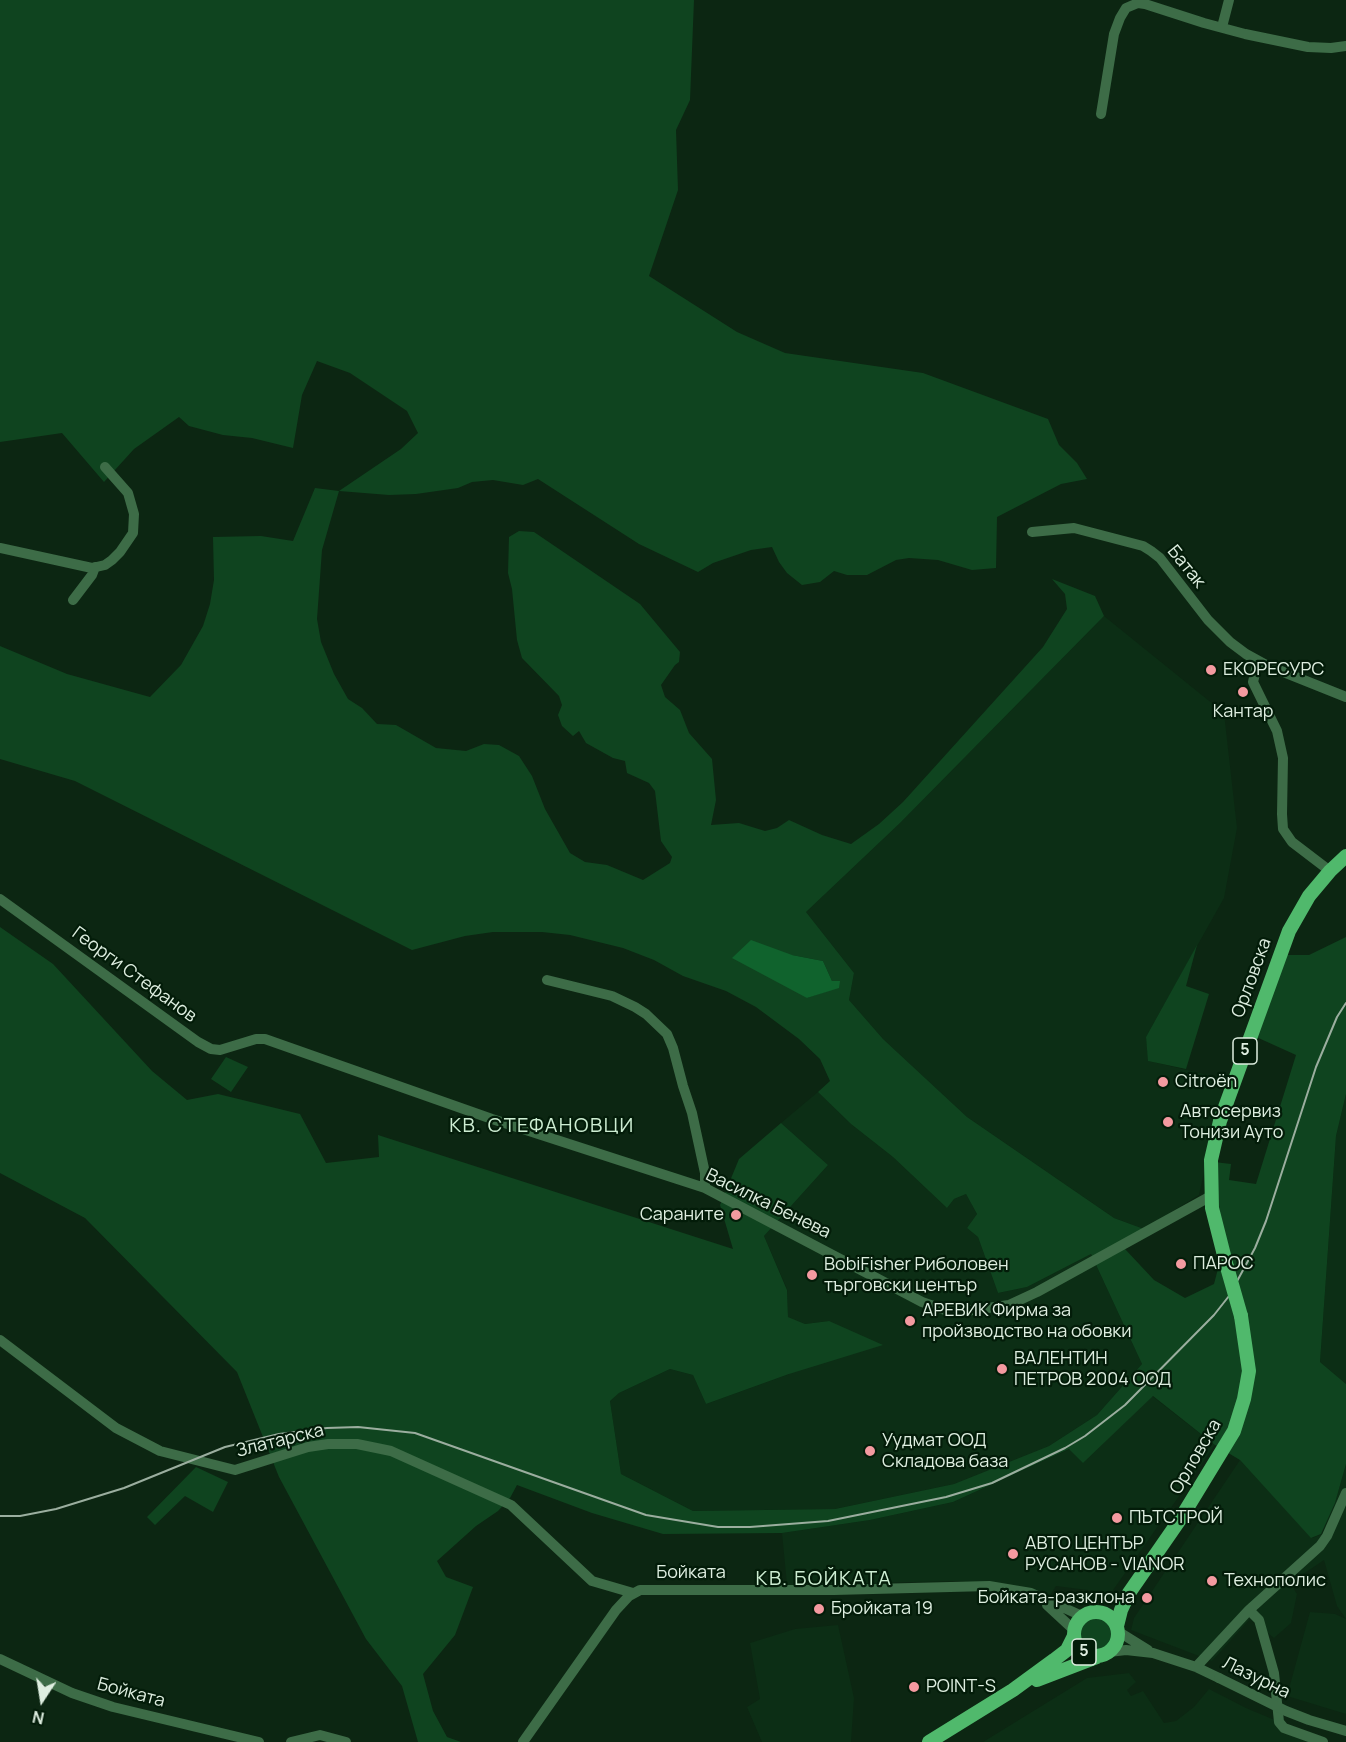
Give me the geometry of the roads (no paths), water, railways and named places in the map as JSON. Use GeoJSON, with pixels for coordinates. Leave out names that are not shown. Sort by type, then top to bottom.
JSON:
{"type":"FeatureCollection","features":[{"type":"Feature","properties":{"kind":"main road","name":"Орловска"},"geometry":{"type":"LineString","coordinates":[[1118,1629],[1121,1610],[1129,1593],[1181,1518],[1234,1431],[1245,1399],[1249,1371],[1241,1316],[1212,1208],[1211,1160],[1220,1121],[1278,956],[1301,908],[1330,871],[1346,856]]}},
{"type":"Feature","properties":{"kind":"main road","name":"Орловска"},"geometry":{"type":"LineString","coordinates":[[1085,1614],[1111,1605],[1129,1593]]}},
{"type":"Feature","properties":{"kind":"main road","name":"5"},"geometry":{"type":"LineString","coordinates":[[929,1742],[1013,1690],[1061,1655],[1067,1650],[1085,1614],[1102,1612],[1109,1615],[1118,1629],[1117,1643],[1104,1654],[1013,1690]]}},
{"type":"Feature","properties":{"kind":"main road","name":"5"},"geometry":{"type":"LineString","coordinates":[[1074,1633],[1079,1649],[1085,1653],[1104,1654]]}},
{"type":"Feature","properties":{"kind":"street"},"geometry":{"type":"LineString","coordinates":[[1222,27],[1229,0]]}},
{"type":"Feature","properties":{"kind":"street"},"geometry":{"type":"LineString","coordinates":[[1101,114],[1114,34],[1126,8],[1138,3],[1222,27],[1308,47],[1346,46]]}},
{"type":"Feature","properties":{"kind":"street"},"geometry":{"type":"LineString","coordinates":[[0,548],[50,560],[95,567],[105,564],[120,552],[133,533],[134,514],[128,493],[105,467]]}},
{"type":"Feature","properties":{"kind":"street","name":"Батак"},"geometry":{"type":"LineString","coordinates":[[1032,532],[1074,528],[1143,546],[1160,558],[1192,600],[1230,642],[1258,661],[1346,698]]}},
{"type":"Feature","properties":{"kind":"street"},"geometry":{"type":"LineString","coordinates":[[73,600],[92,575],[95,567]]}},
{"type":"Feature","properties":{"kind":"street"},"geometry":{"type":"LineString","coordinates":[[1258,661],[1253,682],[1277,731],[1284,758],[1281,814],[1283,829],[1292,842],[1330,871]]}},
{"type":"Feature","properties":{"kind":"street","name":"Георги Стефанов"},"geometry":{"type":"LineString","coordinates":[[0,899],[198,1042],[211,1049],[220,1050],[256,1039]]}},
{"type":"Feature","properties":{"kind":"street"},"geometry":{"type":"LineString","coordinates":[[547,980],[612,996],[635,1007],[662,1029],[673,1048],[682,1086],[692,1113],[705,1173],[705,1188]]}},
{"type":"Feature","properties":{"kind":"street","name":"Василка Бенева"},"geometry":{"type":"LineString","coordinates":[[256,1039],[274,1043],[492,1119],[705,1188],[922,1302],[945,1310],[1009,1305],[1026,1298],[1212,1196]]}},
{"type":"Feature","properties":{"kind":"street","name":"Златарска"},"geometry":{"type":"LineString","coordinates":[[0,1340],[116,1428],[160,1451],[235,1470],[308,1447],[328,1444],[357,1444],[391,1451],[511,1505],[592,1581],[633,1593]]}},
{"type":"Feature","properties":{"kind":"street"},"geometry":{"type":"LineString","coordinates":[[1196,1667],[1249,1610],[1320,1546],[1327,1536],[1346,1493]]}},
{"type":"Feature","properties":{"kind":"street","name":"Бойката"},"geometry":{"type":"LineString","coordinates":[[523,1742],[616,1610],[633,1593],[640,1590],[834,1590],[969,1586],[1007,1588],[1031,1593],[1085,1614]]}},
{"type":"Feature","properties":{"kind":"street","name":"Бойката"},"geometry":{"type":"LineString","coordinates":[[1041,1598],[1074,1633]]}},
{"type":"Feature","properties":{"kind":"street"},"geometry":{"type":"LineString","coordinates":[[1249,1610],[1259,1620],[1274,1673],[1279,1722],[1284,1728],[1323,1742]]}},
{"type":"Feature","properties":{"kind":"street","name":"Лазурна"},"geometry":{"type":"LineString","coordinates":[[1118,1629],[1153,1653]]}},
{"type":"Feature","properties":{"kind":"street","name":"Лазурна"},"geometry":{"type":"LineString","coordinates":[[1104,1654],[1126,1650],[1153,1653],[1196,1667],[1286,1711],[1346,1731]]}},
{"type":"Feature","properties":{"kind":"street","name":"Бойката"},"geometry":{"type":"LineString","coordinates":[[0,1659],[72,1693],[113,1707],[259,1742]]}},
{"type":"Feature","properties":{"kind":"street"},"geometry":{"type":"LineString","coordinates":[[291,1742],[320,1735],[346,1742]]}},
{"type":"Feature","properties":{"kind":"railway"},"geometry":{"type":"LineString","coordinates":[[0,1516],[20,1516],[56,1509],[124,1488],[225,1447],[279,1434],[327,1428],[358,1427],[415,1433],[646,1515],[718,1527],[828,1521],[946,1497],[992,1483],[1065,1448],[1085,1436],[1125,1405],[1214,1315],[1229,1296],[1255,1248],[1266,1221],[1316,1067],[1337,1017],[1346,1003]]}},
{"type":"Feature","properties":{"kind":"place","name":"ЕКОРЕСУРС"},"geometry":{"type":"Point","coordinates":[1211,670]}},
{"type":"Feature","properties":{"kind":"place","name":"Кантар"},"geometry":{"type":"Point","coordinates":[1243,692]}},
{"type":"Feature","properties":{"kind":"place","name":"Citroën"},"geometry":{"type":"Point","coordinates":[1163,1082]}},
{"type":"Feature","properties":{"kind":"place","name":"Автосервиз Тонизи Ауто"},"geometry":{"type":"Point","coordinates":[1168,1122]}},
{"type":"Feature","properties":{"kind":"place","name":"Сараните"},"geometry":{"type":"Point","coordinates":[736,1215]}},
{"type":"Feature","properties":{"kind":"place","name":"ПАРОС"},"geometry":{"type":"Point","coordinates":[1181,1264]}},
{"type":"Feature","properties":{"kind":"place","name":"BobiFisher Риболовен търговски център"},"geometry":{"type":"Point","coordinates":[812,1275]}},
{"type":"Feature","properties":{"kind":"place","name":"АРЕВИК Фирма за пройзводство на обовки"},"geometry":{"type":"Point","coordinates":[910,1321]}},
{"type":"Feature","properties":{"kind":"place","name":"ВАЛЕНТИН ПЕТРОВ 2004 ООД"},"geometry":{"type":"Point","coordinates":[1002,1369]}},
{"type":"Feature","properties":{"kind":"place","name":"Уудмат ООД Складова база"},"geometry":{"type":"Point","coordinates":[870,1451]}},
{"type":"Feature","properties":{"kind":"place","name":"ПЪТСТРОЙ"},"geometry":{"type":"Point","coordinates":[1117,1518]}},
{"type":"Feature","properties":{"kind":"place","name":"АВТО ЦЕНТЪР РУСАНОВ - VIANOR"},"geometry":{"type":"Point","coordinates":[1013,1554]}},
{"type":"Feature","properties":{"kind":"place","name":"Технополис"},"geometry":{"type":"Point","coordinates":[1212,1581]}},
{"type":"Feature","properties":{"kind":"place","name":"Бойката-разклона"},"geometry":{"type":"Point","coordinates":[1147,1598]}},
{"type":"Feature","properties":{"kind":"place","name":"Бройката 19"},"geometry":{"type":"Point","coordinates":[819,1609]}},
{"type":"Feature","properties":{"kind":"place","name":"POINT-S"},"geometry":{"type":"Point","coordinates":[914,1687]}},
{"type":"Feature","properties":{"kind":"district","name":"КВ. СТЕФАНОВЦИ"},"geometry":{"type":"Point","coordinates":[542,1126]}},
{"type":"Feature","properties":{"kind":"district","name":"КВ. БОЙКАТА"},"geometry":{"type":"Point","coordinates":[824,1579]}}]}
